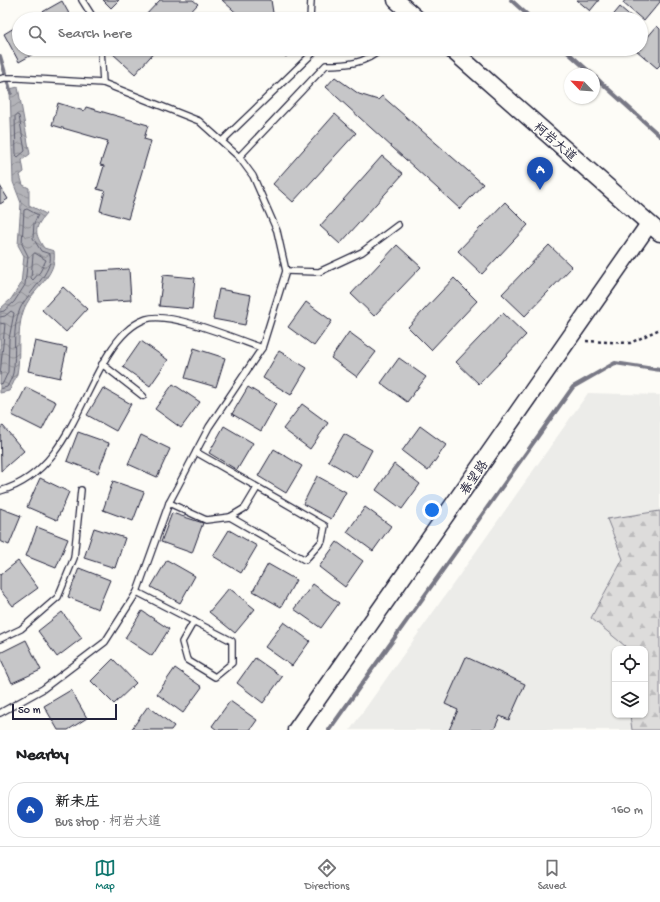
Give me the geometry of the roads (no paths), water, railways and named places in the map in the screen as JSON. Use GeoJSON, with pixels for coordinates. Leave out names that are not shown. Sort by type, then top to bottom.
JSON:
{"type":"FeatureCollection","features":[{"type":"Feature","properties":{"kind":"street"},"geometry":{"type":"LineString","coordinates":[[396,0],[409,12]]}},
{"type":"Feature","properties":{"kind":"street","name":"柯岩大道"},"geometry":{"type":"LineString","coordinates":[[459,56],[654,229]]}},
{"type":"Feature","properties":{"kind":"street","name":"春望路"},"geometry":{"type":"LineString","coordinates":[[296,730],[654,229]]}},
{"type":"Feature","properties":{"kind":"lane"},"geometry":{"type":"LineString","coordinates":[[82,0],[90,12]]}},
{"type":"Feature","properties":{"kind":"lane"},"geometry":{"type":"LineString","coordinates":[[310,12],[311,0]]}},
{"type":"Feature","properties":{"kind":"lane"},"geometry":{"type":"LineString","coordinates":[[101,56],[103,83]]}},
{"type":"Feature","properties":{"kind":"lane"},"geometry":{"type":"LineString","coordinates":[[222,140],[310,56]]}},
{"type":"Feature","properties":{"kind":"lane"},"geometry":{"type":"LineString","coordinates":[[239,157],[326,64],[352,64],[370,56]]}},
{"type":"Feature","properties":{"kind":"lane"},"geometry":{"type":"LineString","coordinates":[[0,79],[18,78],[103,83],[199,121],[222,140],[239,157],[252,176],[277,231],[286,271],[262,348],[209,427],[169,503],[137,592],[105,642],[44,689],[0,713]]}},
{"type":"Feature","properties":{"kind":"lane"},"geometry":{"type":"LineString","coordinates":[[286,271],[319,272],[362,252],[398,225]]}},
{"type":"Feature","properties":{"kind":"lane"},"geometry":{"type":"LineString","coordinates":[[0,491],[10,489],[40,470],[58,449],[102,364],[122,334],[146,319],[173,319],[262,348]]}},
{"type":"Feature","properties":{"kind":"lane"},"geometry":{"type":"LineString","coordinates":[[102,364],[143,396]]}},
{"type":"Feature","properties":{"kind":"lane"},"geometry":{"type":"LineString","coordinates":[[196,452],[325,526],[322,540],[306,560],[230,517]]}},
{"type":"Feature","properties":{"kind":"lane"},"geometry":{"type":"LineString","coordinates":[[169,503],[206,520],[230,517],[245,508],[257,488]]}},
{"type":"Feature","properties":{"kind":"lane"},"geometry":{"type":"LineString","coordinates":[[0,639],[21,629],[58,597],[74,558],[80,490]]}},
{"type":"Feature","properties":{"kind":"lane"},"geometry":{"type":"LineString","coordinates":[[137,592],[194,621],[232,641],[232,663],[215,677],[187,660],[182,642],[194,621]]}},
{"type":"Feature","properties":{"kind":"water"},"geometry":{"type":"Polygon","coordinates":[[[18,87],[30,154],[22,160],[24,172],[20,175],[23,185],[29,188],[29,205],[46,214],[37,227],[37,234],[44,248],[54,251],[54,260],[52,269],[48,276],[31,297],[23,312],[19,336],[19,359],[17,374],[9,391],[0,393],[0,309],[11,299],[21,284],[24,256],[18,245],[21,203],[13,182],[10,89],[18,87]]]}},
{"type":"Feature","properties":{"kind":"waterway"},"geometry":{"type":"LineString","coordinates":[[511,0],[524,12]]}},
{"type":"Feature","properties":{"kind":"waterway"},"geometry":{"type":"LineString","coordinates":[[0,56],[11,93]]}},
{"type":"Feature","properties":{"kind":"waterway"},"geometry":{"type":"LineString","coordinates":[[572,56],[585,68]]}},
{"type":"Feature","properties":{"kind":"waterway"},"geometry":{"type":"LineString","coordinates":[[600,81],[660,136]]}},
{"type":"Feature","properties":{"kind":"waterway"},"geometry":{"type":"LineString","coordinates":[[329,730],[573,387],[615,363],[660,370]]}},
{"type":"Feature","properties":{"kind":"place","name":"新未庄"},"geometry":{"type":"Point","coordinates":[540,190]}}]}
